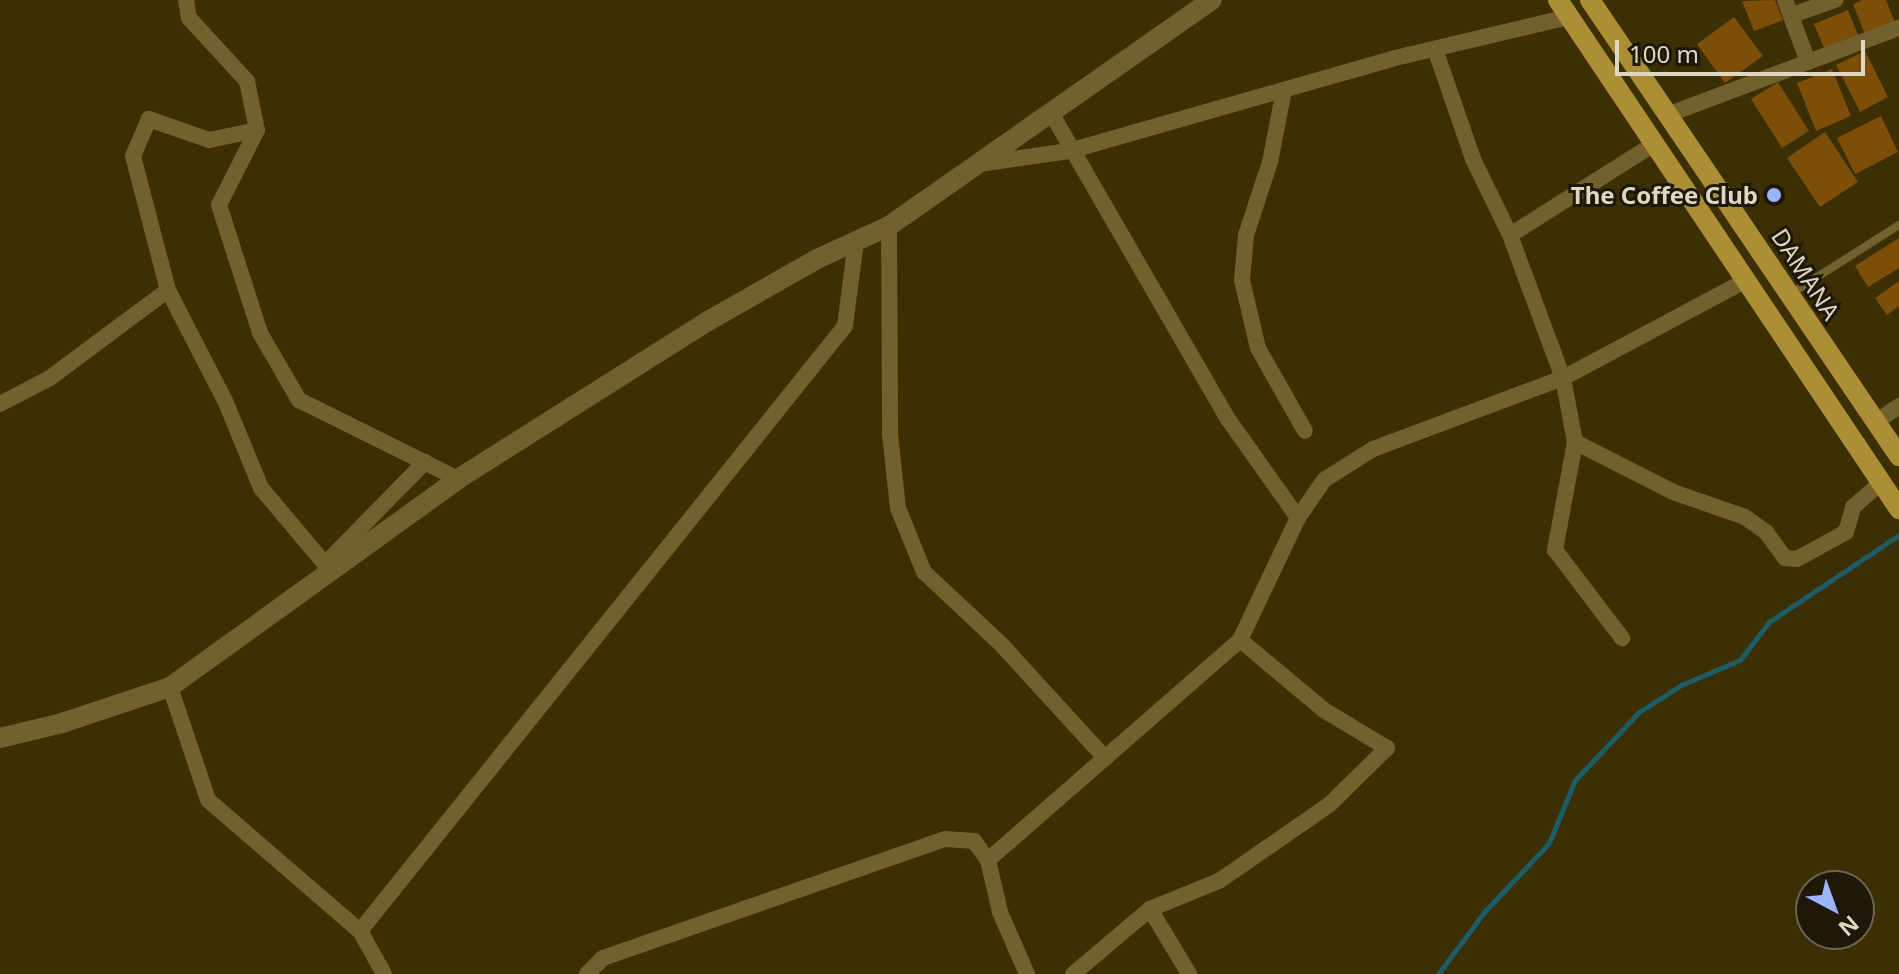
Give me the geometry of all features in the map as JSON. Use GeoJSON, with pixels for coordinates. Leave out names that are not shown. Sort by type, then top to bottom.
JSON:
{"type":"FeatureCollection","features":[{"type":"Feature","properties":{"kind":"main road","name":"DAMANA"},"geometry":{"type":"LineString","coordinates":[[1590,0],[1899,456]]}},
{"type":"Feature","properties":{"kind":"main road"},"geometry":{"type":"LineString","coordinates":[[1564,8],[1896,504]]}},
{"type":"Feature","properties":{"kind":"street"},"geometry":{"type":"LineString","coordinates":[[186,0],[189,18],[247,81],[257,130],[219,205],[260,333],[299,400],[458,479]]}},
{"type":"Feature","properties":{"kind":"street"},"geometry":{"type":"LineString","coordinates":[[0,738],[170,687],[458,479],[708,321],[889,226],[1212,0]]}},
{"type":"Feature","properties":{"kind":"street"},"geometry":{"type":"LineString","coordinates":[[1808,62],[1788,8],[1835,0]]}},
{"type":"Feature","properties":{"kind":"street"},"geometry":{"type":"LineString","coordinates":[[979,164],[1069,151],[1435,49],[1564,8]]}},
{"type":"Feature","properties":{"kind":"street"},"geometry":{"type":"LineString","coordinates":[[1667,115],[1899,28]]}},
{"type":"Feature","properties":{"kind":"street"},"geometry":{"type":"LineString","coordinates":[[1435,49],[1473,159],[1510,235],[1563,378],[1575,442],[1555,550],[1622,638]]}},
{"type":"Feature","properties":{"kind":"street"},"geometry":{"type":"LineString","coordinates":[[1284,90],[1270,162],[1246,235],[1242,280],[1258,348],[1305,431]]}},
{"type":"Feature","properties":{"kind":"street"},"geometry":{"type":"LineString","coordinates":[[1050,111],[1069,151],[1228,419],[1298,518]]}},
{"type":"Feature","properties":{"kind":"street"},"geometry":{"type":"LineString","coordinates":[[257,130],[209,140],[149,119],[133,156],[168,290],[226,403],[261,488],[325,564],[425,462]]}},
{"type":"Feature","properties":{"kind":"street"},"geometry":{"type":"LineString","coordinates":[[1510,235],[1654,144]]}},
{"type":"Feature","properties":{"kind":"street"},"geometry":{"type":"LineString","coordinates":[[889,226],[890,434],[898,508],[924,572],[1000,643],[1105,758]]}},
{"type":"Feature","properties":{"kind":"street"},"geometry":{"type":"LineString","coordinates":[[360,931],[845,326],[856,241]]}},
{"type":"Feature","properties":{"kind":"street"},"geometry":{"type":"LineString","coordinates":[[988,860],[1240,640],[1298,518],[1324,480],[1373,449],[1563,378],[1745,281]]}},
{"type":"Feature","properties":{"kind":"street"},"geometry":{"type":"LineString","coordinates":[[0,402],[50,378],[168,290]]}},
{"type":"Feature","properties":{"kind":"street"},"geometry":{"type":"LineString","coordinates":[[1876,422],[1899,406]]}},
{"type":"Feature","properties":{"kind":"street"},"geometry":{"type":"LineString","coordinates":[[1575,442],[1673,492],[1745,517],[1766,532],[1785,558],[1797,559],[1846,532],[1853,507],[1881,483]]}},
{"type":"Feature","properties":{"kind":"street"},"geometry":{"type":"LineString","coordinates":[[1073,974],[1150,909],[1219,881],[1330,804],[1387,748],[1324,710],[1240,640]]}},
{"type":"Feature","properties":{"kind":"street"},"geometry":{"type":"LineString","coordinates":[[170,687],[208,800],[360,931],[384,974]]}},
{"type":"Feature","properties":{"kind":"street"},"geometry":{"type":"LineString","coordinates":[[587,974],[603,958],[945,839],[974,841],[988,860],[1000,912],[1027,974]]}},
{"type":"Feature","properties":{"kind":"street"},"geometry":{"type":"LineString","coordinates":[[1150,909],[1189,974]]}},
{"type":"Feature","properties":{"kind":"lane"},"geometry":{"type":"LineString","coordinates":[[1789,294],[1899,225]]}},
{"type":"Feature","properties":{"kind":"building"},"geometry":{"type":"Polygon","coordinates":[[[1775,0],[1783,20],[1754,31],[1742,1],[1775,0]]]}},
{"type":"Feature","properties":{"kind":"building"},"geometry":{"type":"Polygon","coordinates":[[[1862,0],[1886,0],[1896,25],[1866,37],[1853,4],[1862,0]]]}},
{"type":"Feature","properties":{"kind":"building"},"geometry":{"type":"Polygon","coordinates":[[[1848,10],[1858,35],[1824,48],[1814,24],[1848,10]]]}},
{"type":"Feature","properties":{"kind":"building"},"geometry":{"type":"Polygon","coordinates":[[[1734,17],[1763,56],[1725,83],[1697,44],[1734,17]]]}},
{"type":"Feature","properties":{"kind":"building"},"geometry":{"type":"Polygon","coordinates":[[[1865,51],[1888,97],[1860,112],[1836,65],[1865,51]]]}},
{"type":"Feature","properties":{"kind":"building"},"geometry":{"type":"Polygon","coordinates":[[[1832,69],[1851,116],[1816,131],[1797,83],[1832,69]]]}},
{"type":"Feature","properties":{"kind":"building"},"geometry":{"type":"Polygon","coordinates":[[[1778,82],[1809,131],[1782,148],[1751,99],[1778,82]]]}},
{"type":"Feature","properties":{"kind":"building"},"geometry":{"type":"Polygon","coordinates":[[[1881,116],[1898,152],[1855,174],[1837,138],[1881,116]]]}},
{"type":"Feature","properties":{"kind":"building"},"geometry":{"type":"Polygon","coordinates":[[[1825,132],[1858,182],[1820,207],[1787,158],[1825,132]]]}},
{"type":"Feature","properties":{"kind":"building"},"geometry":{"type":"Polygon","coordinates":[[[1899,238],[1899,268],[1868,287],[1855,266],[1899,238]]]}},
{"type":"Feature","properties":{"kind":"building"},"geometry":{"type":"Polygon","coordinates":[[[1899,281],[1899,306],[1887,315],[1875,298],[1899,281]]]}},
{"type":"Feature","properties":{"kind":"waterway"},"geometry":{"type":"LineString","coordinates":[[1438,974],[1485,911],[1549,843],[1575,780],[1639,712],[1681,685],[1740,660],[1769,622],[1899,535]]}},
{"type":"Feature","properties":{"kind":"place","name":"The Coffee Club"},"geometry":{"type":"Point","coordinates":[1774,195]}}]}
